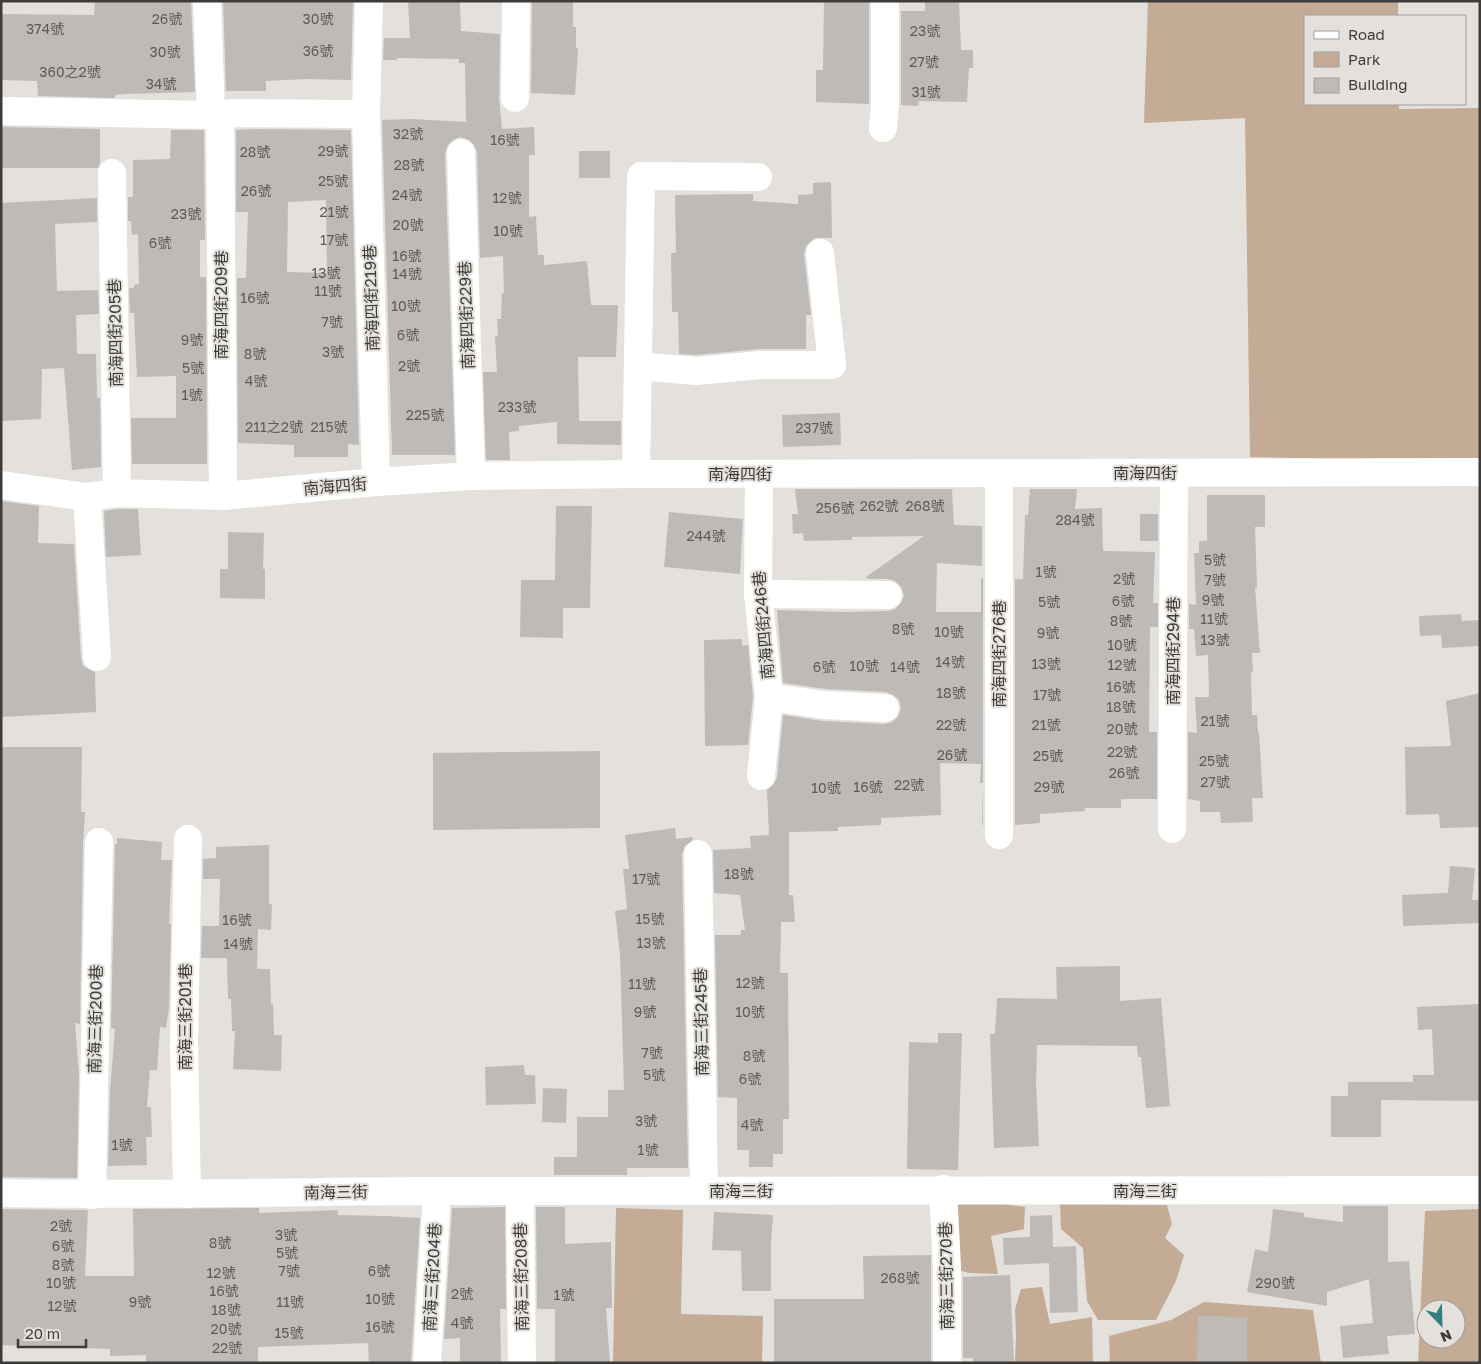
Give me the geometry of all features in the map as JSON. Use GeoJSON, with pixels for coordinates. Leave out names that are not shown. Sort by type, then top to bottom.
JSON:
{"type":"FeatureCollection","features":[{"type":"Feature","properties":{"kind":"street","name":"南海四街209巷"},"geometry":{"type":"LineString","coordinates":[[207,1],[215,115],[223,496]]}},
{"type":"Feature","properties":{"kind":"street","name":"南海四街219巷"},"geometry":{"type":"LineString","coordinates":[[369,1],[366,114],[376,482]]}},
{"type":"Feature","properties":{"kind":"street"},"geometry":{"type":"LineString","coordinates":[[515,98],[516,1]]}},
{"type":"Feature","properties":{"kind":"street"},"geometry":{"type":"LineString","coordinates":[[883,128],[885,105],[885,1]]}},
{"type":"Feature","properties":{"kind":"street"},"geometry":{"type":"LineString","coordinates":[[1,111],[215,115],[233,113],[366,114]]}},
{"type":"Feature","properties":{"kind":"street","name":"南海四街229巷"},"geometry":{"type":"LineString","coordinates":[[461,152],[471,476]]}},
{"type":"Feature","properties":{"kind":"street","name":"南海四街205巷"},"geometry":{"type":"LineString","coordinates":[[112,173],[117,493]]}},
{"type":"Feature","properties":{"kind":"street"},"geometry":{"type":"LineString","coordinates":[[636,474],[641,176],[758,177]]}},
{"type":"Feature","properties":{"kind":"street"},"geometry":{"type":"LineString","coordinates":[[638,366],[696,371],[761,366],[832,365],[820,253]]}},
{"type":"Feature","properties":{"kind":"street","name":"南海四街"},"geometry":{"type":"LineString","coordinates":[[1,485],[87,497],[117,493],[223,496],[376,482],[471,476],[1480,472]]}},
{"type":"Feature","properties":{"kind":"street","name":"南海四街276巷"},"geometry":{"type":"LineString","coordinates":[[999,473],[999,835]]}},
{"type":"Feature","properties":{"kind":"street","name":"南海四街294巷"},"geometry":{"type":"LineString","coordinates":[[1172,829],[1174,473]]}},
{"type":"Feature","properties":{"kind":"street","name":"南海四街246巷"},"geometry":{"type":"LineString","coordinates":[[760,474],[758,594],[769,697],[760,776]]}},
{"type":"Feature","properties":{"kind":"street"},"geometry":{"type":"LineString","coordinates":[[87,497],[97,657]]}},
{"type":"Feature","properties":{"kind":"street"},"geometry":{"type":"LineString","coordinates":[[758,594],[888,595]]}},
{"type":"Feature","properties":{"kind":"street"},"geometry":{"type":"LineString","coordinates":[[769,697],[824,705],[885,708]]}},
{"type":"Feature","properties":{"kind":"street","name":"南海三街201巷"},"geometry":{"type":"LineString","coordinates":[[187,1194],[184,1043],[188,839]]}},
{"type":"Feature","properties":{"kind":"street","name":"南海三街200巷"},"geometry":{"type":"LineString","coordinates":[[92,1195],[99,842]]}},
{"type":"Feature","properties":{"kind":"street","name":"南海三街245巷"},"geometry":{"type":"LineString","coordinates":[[698,854],[704,1191]]}},
{"type":"Feature","properties":{"kind":"street","name":"南海三街270巷"},"geometry":{"type":"LineString","coordinates":[[943,1190],[947,1277],[947,1363]]}},
{"type":"Feature","properties":{"kind":"street","name":"南海三街"},"geometry":{"type":"LineString","coordinates":[[1,1193],[92,1195],[437,1191],[1480,1190]]}},
{"type":"Feature","properties":{"kind":"street","name":"南海三街204巷"},"geometry":{"type":"LineString","coordinates":[[427,1363],[437,1191]]}},
{"type":"Feature","properties":{"kind":"street","name":"南海三街208巷"},"geometry":{"type":"LineString","coordinates":[[520,1191],[522,1363]]}},
{"type":"Feature","properties":{"kind":"green space"},"geometry":{"type":"Polygon","coordinates":[[[1148,1],[1398,1],[1398,15],[1304,15],[1304,105],[1399,105],[1399,109],[1480,108],[1480,462],[1250,457],[1245,118],[1144,123],[1148,1]]]}},
{"type":"Feature","properties":{"kind":"green space"},"geometry":{"type":"Polygon","coordinates":[[[956,1198],[1025,1207],[1024,1229],[991,1236],[998,1274],[969,1273],[955,1269],[956,1198]]]}},
{"type":"Feature","properties":{"kind":"green space"},"geometry":{"type":"Polygon","coordinates":[[[1060,1204],[1167,1205],[1172,1224],[1165,1238],[1184,1255],[1176,1281],[1156,1320],[1098,1320],[1087,1301],[1083,1248],[1061,1229],[1060,1204]]]}},
{"type":"Feature","properties":{"kind":"green space"},"geometry":{"type":"Polygon","coordinates":[[[616,1208],[683,1210],[681,1314],[763,1316],[762,1363],[613,1363],[616,1208]]]}},
{"type":"Feature","properties":{"kind":"green space"},"geometry":{"type":"Polygon","coordinates":[[[1480,1209],[1480,1363],[1418,1363],[1419,1349],[1466,1349],[1466,1299],[1421,1299],[1425,1211],[1480,1209]]]}},
{"type":"Feature","properties":{"kind":"green space"},"geometry":{"type":"Polygon","coordinates":[[[1042,1287],[1050,1324],[1092,1317],[1093,1363],[1015,1363],[1015,1309],[1021,1289],[1042,1287]]]}},
{"type":"Feature","properties":{"kind":"green space"},"geometry":{"type":"Polygon","coordinates":[[[1204,1302],[1313,1310],[1321,1363],[1110,1363],[1109,1336],[1171,1320],[1204,1302]]]}},
{"type":"Feature","properties":{"kind":"building"},"geometry":{"type":"Polygon","coordinates":[[[95,1],[191,1],[195,92],[125,94],[115,95],[115,98],[38,96],[37,81],[1,80],[1,14],[94,15],[95,1]]]}},
{"type":"Feature","properties":{"kind":"building"},"geometry":{"type":"Polygon","coordinates":[[[223,1],[353,1],[351,80],[306,79],[266,81],[266,91],[226,91],[223,1]]]}},
{"type":"Feature","properties":{"kind":"building"},"geometry":{"type":"Polygon","coordinates":[[[408,1],[460,1],[461,31],[500,34],[499,98],[502,129],[534,127],[535,155],[529,155],[529,217],[536,216],[538,255],[544,255],[544,265],[587,261],[591,305],[618,305],[616,357],[578,357],[579,421],[621,421],[621,445],[557,444],[557,422],[519,426],[519,431],[509,432],[510,460],[486,460],[483,372],[497,372],[495,336],[498,336],[497,319],[501,319],[502,293],[504,293],[503,256],[480,258],[477,152],[469,140],[460,137],[448,145],[445,153],[455,455],[392,455],[382,120],[412,119],[466,122],[465,63],[459,63],[459,59],[397,58],[397,60],[383,60],[384,38],[410,38],[408,1]]]}},
{"type":"Feature","properties":{"kind":"building"},"geometry":{"type":"Polygon","coordinates":[[[532,1],[573,1],[573,27],[576,27],[576,48],[578,48],[575,95],[531,93],[532,1]]]}},
{"type":"Feature","properties":{"kind":"building"},"geometry":{"type":"Polygon","coordinates":[[[824,1],[869,1],[869,104],[816,102],[816,70],[823,70],[824,1]]]}},
{"type":"Feature","properties":{"kind":"building"},"geometry":{"type":"Polygon","coordinates":[[[925,1],[959,1],[961,50],[973,50],[973,68],[969,68],[967,102],[919,101],[918,106],[901,105],[901,11],[925,11],[925,1]]]}},
{"type":"Feature","properties":{"kind":"building"},"geometry":{"type":"Polygon","coordinates":[[[1,127],[100,129],[100,163],[98,168],[1,168],[1,127]]]}},
{"type":"Feature","properties":{"kind":"building"},"geometry":{"type":"Polygon","coordinates":[[[171,130],[204,130],[205,240],[200,240],[200,277],[206,277],[207,464],[132,464],[131,418],[176,418],[176,376],[137,377],[134,313],[130,313],[129,288],[134,288],[134,285],[139,284],[138,234],[132,235],[131,221],[128,221],[128,197],[133,197],[133,160],[170,159],[171,130]]]}},
{"type":"Feature","properties":{"kind":"building"},"geometry":{"type":"Polygon","coordinates":[[[236,130],[351,130],[359,445],[348,444],[348,457],[294,457],[294,445],[238,443],[237,278],[246,278],[248,212],[236,212],[236,130]],[[326,200],[288,202],[287,272],[327,273],[326,200]]]}},
{"type":"Feature","properties":{"kind":"building"},"geometry":{"type":"Polygon","coordinates":[[[579,151],[610,151],[610,178],[579,178],[579,151]]]}},
{"type":"Feature","properties":{"kind":"building"},"geometry":{"type":"Polygon","coordinates":[[[831,182],[832,238],[815,238],[806,246],[804,254],[811,315],[806,315],[806,349],[760,349],[696,355],[679,354],[678,312],[672,312],[671,253],[676,253],[675,195],[753,194],[753,201],[798,204],[798,195],[813,194],[813,183],[831,182]]]}},
{"type":"Feature","properties":{"kind":"building"},"geometry":{"type":"Polygon","coordinates":[[[97,198],[97,222],[55,224],[57,291],[98,290],[99,314],[76,315],[77,354],[96,354],[97,398],[100,398],[101,467],[72,470],[64,368],[42,369],[41,419],[1,421],[1,203],[97,198]]]}},
{"type":"Feature","properties":{"kind":"building"},"geometry":{"type":"Polygon","coordinates":[[[840,413],[841,445],[783,447],[782,415],[840,413]]]}},
{"type":"Feature","properties":{"kind":"building"},"geometry":{"type":"Polygon","coordinates":[[[795,489],[952,489],[954,525],[982,526],[982,566],[937,563],[936,612],[981,612],[981,578],[983,578],[983,783],[980,783],[981,764],[940,763],[941,815],[881,818],[881,825],[838,827],[838,831],[789,832],[789,895],[793,895],[795,922],[781,922],[780,973],[788,973],[789,1119],[783,1119],[783,1154],[773,1154],[773,1167],[749,1167],[749,1150],[737,1150],[737,1098],[718,1097],[715,935],[741,935],[741,930],[745,930],[740,895],[714,893],[713,850],[751,848],[750,836],[769,835],[767,790],[777,778],[783,715],[823,721],[884,724],[892,722],[898,717],[901,708],[899,700],[886,692],[826,689],[783,683],[777,610],[843,612],[888,611],[895,609],[901,603],[904,596],[901,587],[895,581],[888,579],[868,579],[866,577],[924,536],[852,537],[852,540],[804,541],[803,533],[793,534],[792,514],[798,514],[795,489]]]}},
{"type":"Feature","properties":{"kind":"building"},"geometry":{"type":"Polygon","coordinates":[[[1030,489],[1077,489],[1075,509],[1102,508],[1103,551],[1155,552],[1153,603],[1158,603],[1158,627],[1150,627],[1149,732],[1157,732],[1157,799],[1121,799],[1121,808],[1085,808],[1085,811],[1040,814],[1040,823],[1015,825],[1015,579],[1023,579],[1025,515],[1028,515],[1030,489]]]}},
{"type":"Feature","properties":{"kind":"building"},"geometry":{"type":"Polygon","coordinates":[[[1207,495],[1265,495],[1265,527],[1255,527],[1257,588],[1255,588],[1260,653],[1252,653],[1253,672],[1251,672],[1252,715],[1257,715],[1263,798],[1252,798],[1253,822],[1221,823],[1220,812],[1200,812],[1200,801],[1188,799],[1188,732],[1197,733],[1195,697],[1209,697],[1208,655],[1196,656],[1194,629],[1189,629],[1189,604],[1196,605],[1194,553],[1199,553],[1199,541],[1207,541],[1207,495]]]}},
{"type":"Feature","properties":{"kind":"building"},"geometry":{"type":"Polygon","coordinates":[[[1,501],[39,506],[38,543],[74,544],[81,658],[83,666],[95,672],[96,712],[1,717],[1,501]]]}},
{"type":"Feature","properties":{"kind":"building"},"geometry":{"type":"Polygon","coordinates":[[[556,506],[592,506],[590,608],[563,608],[563,638],[520,637],[521,580],[555,580],[556,506]]]}},
{"type":"Feature","properties":{"kind":"building"},"geometry":{"type":"Polygon","coordinates":[[[138,509],[141,555],[106,557],[104,511],[138,509]]]}},
{"type":"Feature","properties":{"kind":"building"},"geometry":{"type":"Polygon","coordinates":[[[669,512],[743,519],[740,574],[664,567],[669,512]]]}},
{"type":"Feature","properties":{"kind":"building"},"geometry":{"type":"Polygon","coordinates":[[[1140,514],[1158,514],[1158,541],[1140,541],[1140,514]]]}},
{"type":"Feature","properties":{"kind":"building"},"geometry":{"type":"Polygon","coordinates":[[[228,532],[264,533],[263,569],[265,569],[265,599],[220,598],[220,569],[228,569],[228,532]]]}},
{"type":"Feature","properties":{"kind":"building"},"geometry":{"type":"Polygon","coordinates":[[[1461,614],[1462,621],[1480,620],[1480,646],[1442,648],[1441,635],[1420,636],[1419,616],[1461,614]]]}},
{"type":"Feature","properties":{"kind":"building"},"geometry":{"type":"Polygon","coordinates":[[[742,639],[742,646],[748,645],[753,697],[748,745],[705,746],[704,640],[742,639]]]}},
{"type":"Feature","properties":{"kind":"building"},"geometry":{"type":"Polygon","coordinates":[[[1480,693],[1480,827],[1440,828],[1439,814],[1406,815],[1405,747],[1451,746],[1446,701],[1480,693]]]}},
{"type":"Feature","properties":{"kind":"building"},"geometry":{"type":"Polygon","coordinates":[[[1,747],[82,747],[81,812],[85,812],[80,1024],[75,1023],[79,1075],[77,1178],[1,1177],[1,747]]]}},
{"type":"Feature","properties":{"kind":"building"},"geometry":{"type":"Polygon","coordinates":[[[600,751],[600,828],[433,830],[433,753],[600,751]]]}},
{"type":"Feature","properties":{"kind":"building"},"geometry":{"type":"Polygon","coordinates":[[[983,783],[983,825],[982,825],[983,783]]]}},
{"type":"Feature","properties":{"kind":"building"},"geometry":{"type":"Polygon","coordinates":[[[675,828],[676,839],[692,837],[693,840],[685,846],[682,854],[688,1168],[627,1168],[627,1175],[554,1175],[554,1157],[577,1157],[577,1117],[608,1117],[608,1090],[624,1090],[620,954],[615,911],[627,909],[623,869],[629,869],[625,835],[675,828]]]}},
{"type":"Feature","properties":{"kind":"building"},"geometry":{"type":"Polygon","coordinates":[[[117,838],[162,842],[161,860],[172,860],[169,924],[171,924],[169,1007],[166,1028],[160,1027],[157,1070],[150,1070],[147,1107],[151,1107],[152,1137],[146,1137],[147,1165],[108,1166],[110,1091],[115,1029],[111,1028],[115,844],[117,844],[117,838]]]}},
{"type":"Feature","properties":{"kind":"building"},"geometry":{"type":"Polygon","coordinates":[[[269,845],[269,904],[272,904],[271,930],[258,929],[257,969],[270,969],[274,1035],[282,1035],[281,1071],[233,1069],[235,1031],[232,1031],[231,999],[228,999],[227,958],[201,958],[202,926],[219,926],[220,879],[203,879],[203,859],[216,858],[216,847],[269,845]]]}},
{"type":"Feature","properties":{"kind":"building"},"geometry":{"type":"Polygon","coordinates":[[[1450,866],[1475,868],[1472,900],[1480,900],[1480,923],[1403,926],[1402,895],[1448,893],[1450,866]]]}},
{"type":"Feature","properties":{"kind":"building"},"geometry":{"type":"Polygon","coordinates":[[[1120,966],[1120,1001],[1161,998],[1170,1106],[1146,1108],[1141,1057],[1138,1057],[1137,1046],[1037,1045],[1036,1084],[1039,1146],[994,1148],[990,1034],[995,1034],[997,998],[1057,999],[1056,967],[1120,966]]]}},
{"type":"Feature","properties":{"kind":"building"},"geometry":{"type":"Polygon","coordinates":[[[1480,1004],[1480,1101],[1381,1100],[1381,1137],[1331,1137],[1331,1096],[1348,1096],[1348,1082],[1413,1082],[1413,1075],[1434,1075],[1432,1029],[1418,1030],[1417,1007],[1480,1004]]]}},
{"type":"Feature","properties":{"kind":"building"},"geometry":{"type":"Polygon","coordinates":[[[938,1033],[962,1033],[958,1170],[907,1169],[909,1042],[938,1043],[938,1033]]]}},
{"type":"Feature","properties":{"kind":"building"},"geometry":{"type":"Polygon","coordinates":[[[524,1065],[525,1075],[535,1075],[536,1104],[486,1105],[485,1067],[524,1065]]]}},
{"type":"Feature","properties":{"kind":"building"},"geometry":{"type":"Polygon","coordinates":[[[543,1088],[567,1089],[566,1123],[542,1122],[543,1088]]]}},
{"type":"Feature","properties":{"kind":"building"},"geometry":{"type":"Polygon","coordinates":[[[1343,1206],[1388,1206],[1388,1262],[1409,1261],[1415,1334],[1387,1336],[1389,1354],[1343,1358],[1340,1326],[1373,1323],[1369,1279],[1327,1292],[1327,1306],[1247,1292],[1255,1249],[1268,1252],[1273,1209],[1304,1213],[1304,1217],[1343,1222],[1343,1206]]]}},
{"type":"Feature","properties":{"kind":"building"},"geometry":{"type":"Polygon","coordinates":[[[505,1207],[506,1309],[500,1309],[501,1363],[460,1363],[460,1338],[444,1339],[452,1208],[505,1207]]]}},
{"type":"Feature","properties":{"kind":"building"},"geometry":{"type":"Polygon","coordinates":[[[536,1207],[565,1207],[565,1244],[611,1242],[612,1308],[606,1308],[610,1363],[555,1363],[555,1309],[537,1309],[536,1207]]]}},
{"type":"Feature","properties":{"kind":"building"},"geometry":{"type":"Polygon","coordinates":[[[259,1208],[259,1213],[338,1210],[338,1215],[420,1218],[411,1363],[369,1363],[368,1343],[258,1347],[258,1363],[146,1363],[146,1355],[110,1356],[110,1349],[1,1345],[1,1209],[88,1210],[85,1276],[134,1276],[133,1209],[259,1208]]]}},
{"type":"Feature","properties":{"kind":"building"},"geometry":{"type":"Polygon","coordinates":[[[714,1212],[773,1215],[771,1291],[742,1291],[741,1251],[712,1250],[714,1212]]]}},
{"type":"Feature","properties":{"kind":"building"},"geometry":{"type":"Polygon","coordinates":[[[1052,1215],[1053,1247],[1076,1246],[1078,1312],[1050,1313],[1049,1263],[1004,1265],[1003,1238],[1030,1237],[1030,1216],[1052,1215]]]}},
{"type":"Feature","properties":{"kind":"building"},"geometry":{"type":"Polygon","coordinates":[[[931,1255],[931,1363],[774,1363],[774,1299],[864,1299],[863,1256],[931,1255]]]}},
{"type":"Feature","properties":{"kind":"building"},"geometry":{"type":"Polygon","coordinates":[[[1010,1275],[1014,1363],[973,1363],[973,1358],[963,1358],[963,1277],[1010,1275]]]}},
{"type":"Feature","properties":{"kind":"building"},"geometry":{"type":"Polygon","coordinates":[[[1198,1316],[1247,1317],[1247,1363],[1197,1363],[1198,1316]]]}}]}
